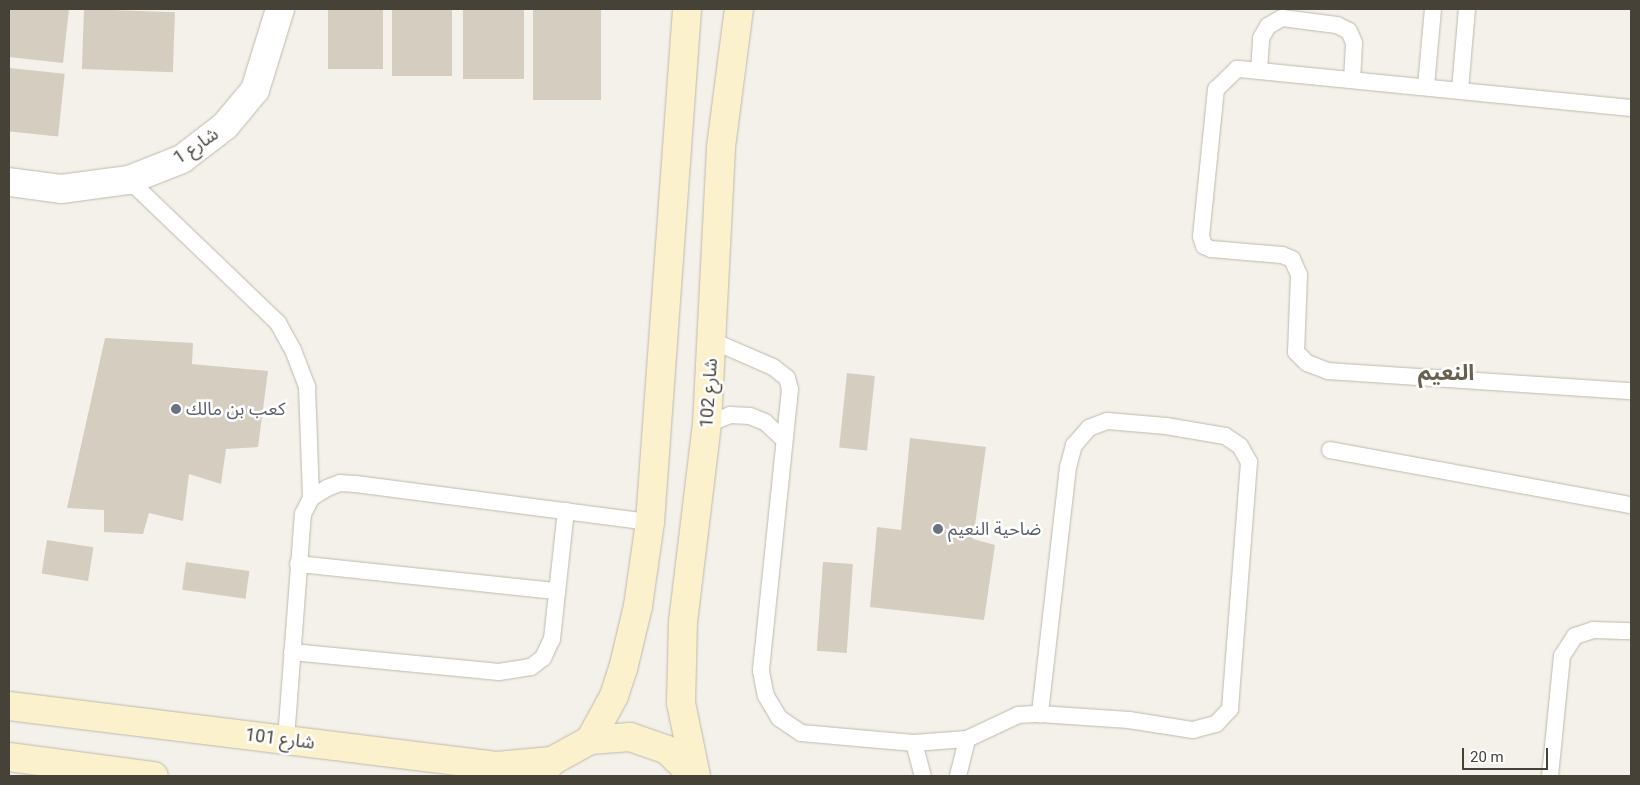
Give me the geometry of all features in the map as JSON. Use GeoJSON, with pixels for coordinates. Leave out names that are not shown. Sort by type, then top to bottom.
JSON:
{"type":"FeatureCollection","features":[{"type":"Feature","properties":{"kind":"street","name":"شارع 1"},"geometry":{"type":"LineString","coordinates":[[9,182],[61,189],[129,180],[182,159],[225,126],[255,90],[280,9]]}},
{"type":"Feature","properties":{"kind":"street"},"geometry":{"type":"LineString","coordinates":[[590,740],[614,696],[623,669],[638,606],[650,522],[687,9]]}},
{"type":"Feature","properties":{"kind":"street","name":"شارع 102"},"geometry":{"type":"LineString","coordinates":[[695,776],[681,703],[683,622],[708,424],[721,147],[739,9]]}},
{"type":"Feature","properties":{"kind":"street","name":"شارع 101"},"geometry":{"type":"LineString","coordinates":[[9,706],[496,766],[546,768]]}},
{"type":"Feature","properties":{"kind":"street"},"geometry":{"type":"LineString","coordinates":[[546,768],[590,740],[630,737],[667,750],[695,776]]}},
{"type":"Feature","properties":{"kind":"street"},"geometry":{"type":"LineString","coordinates":[[9,757],[154,776]]}},
{"type":"Feature","properties":{"kind":"lane"},"geometry":{"type":"LineString","coordinates":[[1426,86],[1433,9]]}},
{"type":"Feature","properties":{"kind":"lane"},"geometry":{"type":"LineString","coordinates":[[1460,90],[1467,9]]}},
{"type":"Feature","properties":{"kind":"lane"},"geometry":{"type":"LineString","coordinates":[[1259,70],[1262,38],[1268,26],[1282,18],[1337,25],[1349,31],[1354,43],[1352,79]]}},
{"type":"Feature","properties":{"kind":"lane"},"geometry":{"type":"LineString","coordinates":[[1631,108],[1426,86],[1237,69],[1216,89],[1202,236],[1204,246],[1211,249],[1282,255],[1292,259],[1299,275],[1296,352],[1307,363],[1328,371],[1631,391]]}},
{"type":"Feature","properties":{"kind":"lane"},"geometry":{"type":"LineString","coordinates":[[129,180],[278,323],[294,350],[307,387],[311,498],[304,514],[298,564],[286,739]]}},
{"type":"Feature","properties":{"kind":"lane"},"geometry":{"type":"LineString","coordinates":[[713,341],[773,367],[787,378],[790,389],[761,671],[766,696],[779,718],[800,733],[914,743],[967,739],[1018,716],[1040,714],[1129,720],[1193,730],[1216,724],[1230,709],[1248,462],[1240,446],[1225,436],[1166,426],[1107,421],[1090,428],[1074,445],[1068,467],[1040,714]]}},
{"type":"Feature","properties":{"kind":"lane"},"geometry":{"type":"LineString","coordinates":[[708,424],[730,415],[750,416],[765,422],[784,440]]}},
{"type":"Feature","properties":{"kind":"lane"},"geometry":{"type":"LineString","coordinates":[[1330,450],[1631,505]]}},
{"type":"Feature","properties":{"kind":"lane"},"geometry":{"type":"LineString","coordinates":[[311,498],[327,488],[348,484],[650,522]]}},
{"type":"Feature","properties":{"kind":"lane"},"geometry":{"type":"LineString","coordinates":[[292,652],[499,672],[518,671],[531,667],[549,649],[566,511]]}},
{"type":"Feature","properties":{"kind":"lane"},"geometry":{"type":"LineString","coordinates":[[298,564],[557,592]]}},
{"type":"Feature","properties":{"kind":"lane"},"geometry":{"type":"LineString","coordinates":[[1550,776],[1562,656],[1575,636],[1593,630],[1631,631]]}},
{"type":"Feature","properties":{"kind":"lane"},"geometry":{"type":"LineString","coordinates":[[958,776],[967,739]]}},
{"type":"Feature","properties":{"kind":"lane"},"geometry":{"type":"LineString","coordinates":[[914,743],[922,776]]}},
{"type":"Feature","properties":{"kind":"building"},"geometry":{"type":"Polygon","coordinates":[[[9,9],[69,9],[63,63],[9,57],[9,9]]]}},
{"type":"Feature","properties":{"kind":"building"},"geometry":{"type":"Polygon","coordinates":[[[84,9],[175,12],[173,72],[82,69],[84,9]]]}},
{"type":"Feature","properties":{"kind":"building"},"geometry":{"type":"Polygon","coordinates":[[[328,9],[383,9],[383,69],[328,69],[328,9]]]}},
{"type":"Feature","properties":{"kind":"building"},"geometry":{"type":"Polygon","coordinates":[[[392,9],[452,9],[452,76],[392,76],[392,9]]]}},
{"type":"Feature","properties":{"kind":"building"},"geometry":{"type":"Polygon","coordinates":[[[463,9],[524,9],[524,79],[463,79],[463,9]]]}},
{"type":"Feature","properties":{"kind":"building"},"geometry":{"type":"Polygon","coordinates":[[[533,9],[601,9],[601,100],[533,100],[533,9]]]}},
{"type":"Feature","properties":{"kind":"building"},"geometry":{"type":"Polygon","coordinates":[[[9,68],[65,74],[58,137],[9,131],[9,68]]]}},
{"type":"Feature","properties":{"kind":"building","name":"كعب بن مالك"},"geometry":{"type":"Polygon","coordinates":[[[105,338],[193,343],[192,364],[268,371],[258,447],[226,449],[221,484],[189,474],[183,521],[149,513],[143,534],[104,532],[104,510],[67,508],[105,338]]]}},
{"type":"Feature","properties":{"kind":"building"},"geometry":{"type":"Polygon","coordinates":[[[847,373],[875,376],[867,451],[839,448],[847,373]]]}},
{"type":"Feature","properties":{"kind":"building","name":"ضاحية النعيم"},"geometry":{"type":"Polygon","coordinates":[[[910,438],[986,447],[973,539],[995,545],[984,620],[870,607],[877,527],[901,530],[910,438]]]}},
{"type":"Feature","properties":{"kind":"building"},"geometry":{"type":"Polygon","coordinates":[[[47,540],[93,547],[88,581],[42,574],[47,540]]]}},
{"type":"Feature","properties":{"kind":"building"},"geometry":{"type":"Polygon","coordinates":[[[186,562],[249,571],[245,599],[182,590],[186,562]]]}},
{"type":"Feature","properties":{"kind":"building"},"geometry":{"type":"Polygon","coordinates":[[[823,562],[853,564],[847,653],[817,651],[823,562]]]}},
{"type":"Feature","properties":{"kind":"place","name":"كعب بن مالك"},"geometry":{"type":"Point","coordinates":[176,409]}},
{"type":"Feature","properties":{"kind":"place","name":"ضاحية النعيم"},"geometry":{"type":"Point","coordinates":[938,529]}},
{"type":"Feature","properties":{"kind":"district","name":"النعيم"},"geometry":{"type":"Point","coordinates":[1446,373]}}]}
